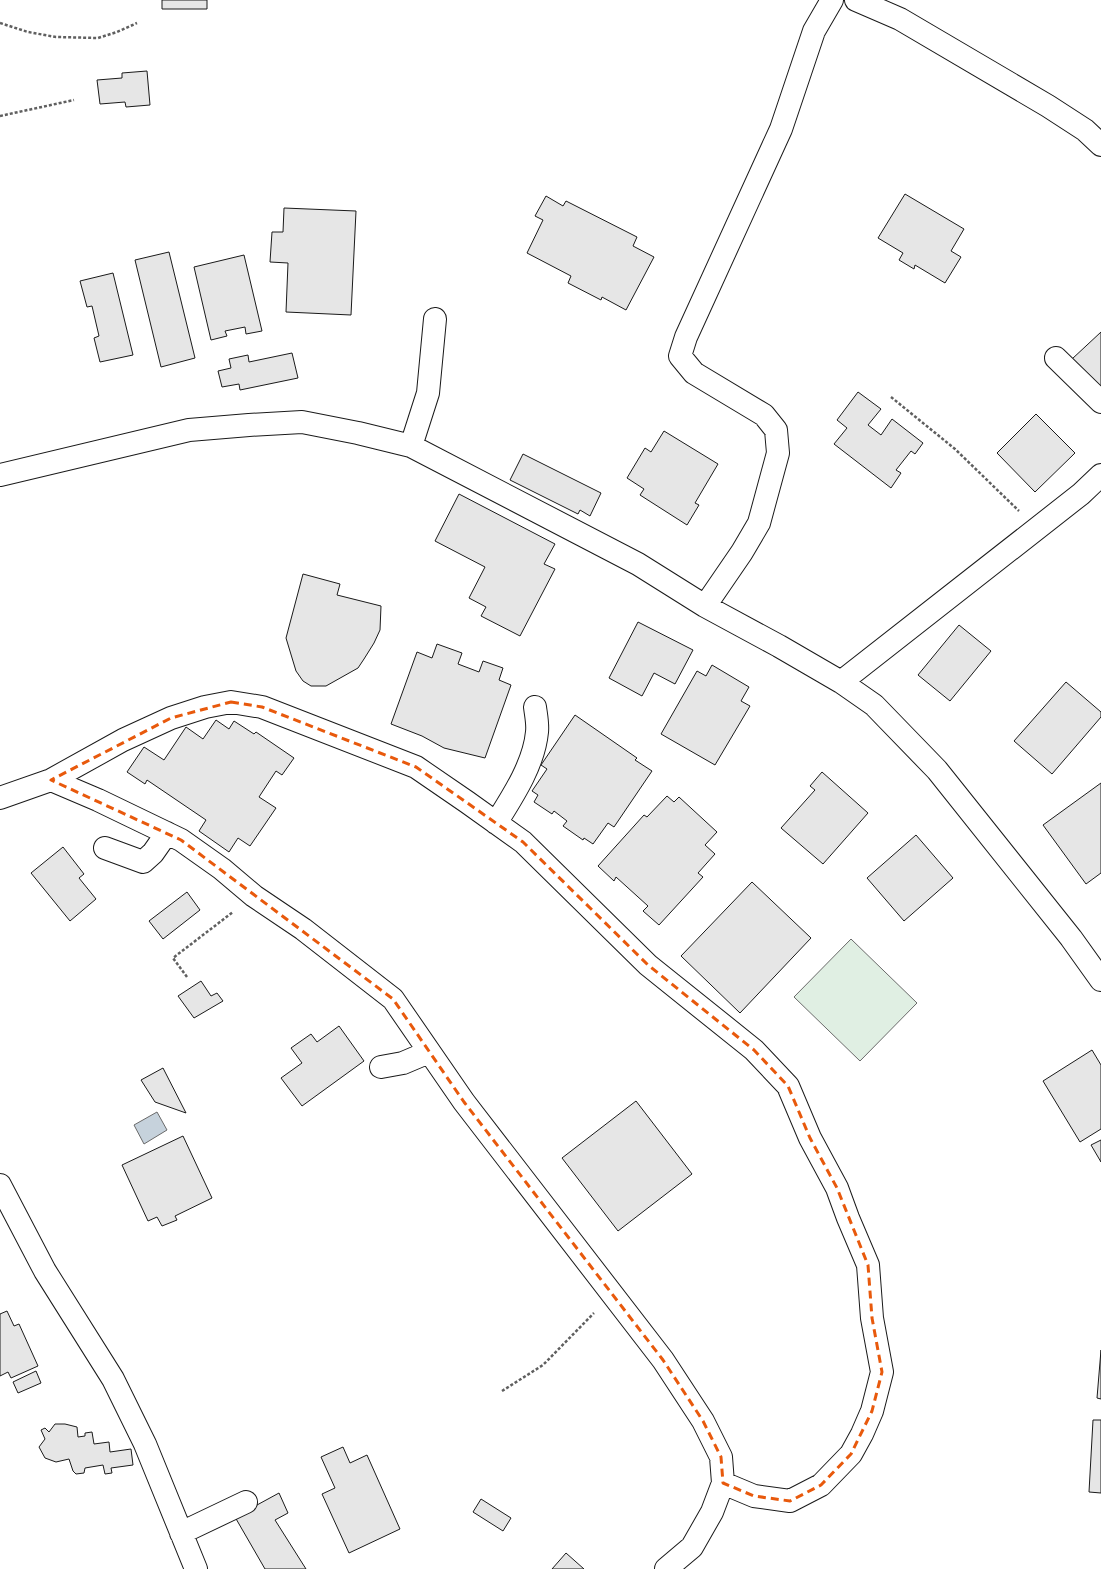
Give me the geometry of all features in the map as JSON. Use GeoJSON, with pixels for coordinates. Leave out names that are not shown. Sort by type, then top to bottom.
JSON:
{"type":"FeatureCollection","features":[{"type":"Feature","properties":{"kind":"street"},"geometry":{"type":"LineString","coordinates":[[705,606],[742,552],[758,523],[778,453],[776,430],[764,415],[694,373],[680,356],[686,337],[781,129],[814,31],[832,0]]}},
{"type":"Feature","properties":{"kind":"street"},"geometry":{"type":"LineString","coordinates":[[856,0],[900,19],[1048,106],[1085,130],[1101,145]]}},
{"type":"Feature","properties":{"kind":"street"},"geometry":{"type":"LineString","coordinates":[[411,446],[428,393],[435,319]]}},
{"type":"Feature","properties":{"kind":"street"},"geometry":{"type":"LineString","coordinates":[[1056,358],[1101,402]]}},
{"type":"Feature","properties":{"kind":"street"},"geometry":{"type":"LineString","coordinates":[[0,476],[189,430],[249,425],[302,422],[358,433],[411,446],[638,564],[705,606],[779,646],[840,682],[874,705],[937,770],[1071,938],[1101,980]]}},
{"type":"Feature","properties":{"kind":"street"},"geometry":{"type":"LineString","coordinates":[[840,682],[1082,494],[1101,475]]}},
{"type":"Feature","properties":{"kind":"street"},"geometry":{"type":"LineString","coordinates":[[0,798],[51,780],[123,740],[171,718],[205,707],[231,702],[262,707],[416,767],[523,842],[648,965],[754,1050],[788,1086],[810,1138],[838,1188],[848,1218],[868,1265],[872,1318],[882,1372],[872,1411],[862,1434],[851,1454],[821,1485],[790,1501],[754,1496],[723,1483]]}},
{"type":"Feature","properties":{"kind":"street"},"geometry":{"type":"LineString","coordinates":[[496,823],[518,789],[533,752],[538,731],[535,707]]}},
{"type":"Feature","properties":{"kind":"street"},"geometry":{"type":"LineString","coordinates":[[51,780],[98,800],[181,840],[222,869],[254,896],[303,929],[393,999],[464,1102],[663,1360],[703,1421],[721,1458],[723,1483],[712,1512],[692,1547],[666,1569]]}},
{"type":"Feature","properties":{"kind":"street"},"geometry":{"type":"LineString","coordinates":[[105,848],[143,862],[153,853],[168,833]]}},
{"type":"Feature","properties":{"kind":"street"},"geometry":{"type":"LineString","coordinates":[[381,1067],[403,1063],[429,1052]]}},
{"type":"Feature","properties":{"kind":"street"},"geometry":{"type":"LineString","coordinates":[[0,1185],[45,1271],[113,1379],[145,1444],[196,1569]]}},
{"type":"Feature","properties":{"kind":"street"},"geometry":{"type":"LineString","coordinates":[[181,1533],[246,1502]]}},
{"type":"Feature","properties":{"kind":"path"},"geometry":{"type":"LineString","coordinates":[[0,23],[28,32],[56,37],[98,38],[117,32],[137,23]]}},
{"type":"Feature","properties":{"kind":"path"},"geometry":{"type":"LineString","coordinates":[[0,116],[74,100]]}},
{"type":"Feature","properties":{"kind":"path"},"geometry":{"type":"LineString","coordinates":[[891,397],[955,449],[1037,529]]}},
{"type":"Feature","properties":{"kind":"path"},"geometry":{"type":"LineString","coordinates":[[187,977],[173,958],[254,896]]}},
{"type":"Feature","properties":{"kind":"path"},"geometry":{"type":"LineString","coordinates":[[502,1391],[543,1365],[613,1294]]}},
{"type":"Feature","properties":{"kind":"highlighted area"},"geometry":{"type":"Polygon","coordinates":[[[231,702],[262,707],[416,767],[523,842],[648,965],[754,1050],[788,1086],[810,1138],[837,1188],[868,1265],[872,1318],[882,1372],[872,1411],[851,1454],[821,1485],[790,1501],[754,1496],[723,1483],[721,1457],[703,1421],[663,1360],[464,1102],[393,999],[181,840],[51,780],[171,718],[231,702]]]}},
{"type":"Feature","properties":{"kind":"green space"},"geometry":{"type":"Polygon","coordinates":[[[851,939],[917,1003],[860,1061],[794,997],[851,939]]]}},
{"type":"Feature","properties":{"kind":"shaded area"},"geometry":{"type":"Polygon","coordinates":[[[157,1112],[167,1130],[144,1144],[134,1125],[157,1112]]]}},
{"type":"Feature","properties":{"kind":"building"},"geometry":{"type":"Polygon","coordinates":[[[162,0],[207,0],[207,9],[162,9],[162,0]]]}},
{"type":"Feature","properties":{"kind":"building"},"geometry":{"type":"Polygon","coordinates":[[[147,71],[150,105],[126,107],[125,102],[100,104],[97,80],[122,78],[122,73],[147,71]]]}},
{"type":"Feature","properties":{"kind":"building"},"geometry":{"type":"Polygon","coordinates":[[[905,194],[964,229],[951,251],[961,257],[945,283],[915,265],[914,269],[899,260],[903,253],[878,238],[905,194]]]}},
{"type":"Feature","properties":{"kind":"building"},"geometry":{"type":"Polygon","coordinates":[[[546,196],[563,206],[566,201],[637,237],[633,246],[654,257],[626,310],[602,297],[601,300],[568,283],[571,276],[527,253],[543,220],[535,216],[546,196]]]}},
{"type":"Feature","properties":{"kind":"building"},"geometry":{"type":"Polygon","coordinates":[[[284,208],[356,211],[351,315],[286,312],[288,263],[270,262],[272,232],[283,232],[284,208]]]}},
{"type":"Feature","properties":{"kind":"building"},"geometry":{"type":"Polygon","coordinates":[[[169,252],[195,358],[161,367],[135,260],[169,252]]]}},
{"type":"Feature","properties":{"kind":"building"},"geometry":{"type":"Polygon","coordinates":[[[244,255],[262,331],[246,334],[245,327],[225,331],[227,336],[211,340],[194,267],[244,255]]]}},
{"type":"Feature","properties":{"kind":"building"},"geometry":{"type":"Polygon","coordinates":[[[113,273],[133,355],[100,362],[94,338],[99,336],[92,306],[87,307],[80,281],[113,273]]]}},
{"type":"Feature","properties":{"kind":"building"},"geometry":{"type":"Polygon","coordinates":[[[1101,332],[1101,391],[1072,359],[1101,332]]]}},
{"type":"Feature","properties":{"kind":"building"},"geometry":{"type":"Polygon","coordinates":[[[292,353],[298,378],[240,390],[239,384],[222,387],[218,371],[231,368],[229,359],[248,355],[249,362],[292,353]]]}},
{"type":"Feature","properties":{"kind":"building"},"geometry":{"type":"Polygon","coordinates":[[[858,392],[881,409],[868,425],[881,435],[892,419],[923,443],[915,454],[911,451],[896,470],[901,473],[891,488],[834,444],[847,428],[837,420],[858,392]]]}},
{"type":"Feature","properties":{"kind":"building"},"geometry":{"type":"Polygon","coordinates":[[[1036,414],[1075,453],[1035,492],[997,453],[1036,414]]]}},
{"type":"Feature","properties":{"kind":"building"},"geometry":{"type":"Polygon","coordinates":[[[664,431],[718,464],[695,503],[699,505],[687,525],[640,495],[644,489],[627,478],[645,448],[651,452],[664,431]]]}},
{"type":"Feature","properties":{"kind":"building"},"geometry":{"type":"Polygon","coordinates":[[[523,454],[601,493],[590,516],[580,510],[578,514],[510,480],[523,454]]]}},
{"type":"Feature","properties":{"kind":"building"},"geometry":{"type":"Polygon","coordinates":[[[459,494],[555,544],[544,564],[555,569],[520,636],[481,616],[486,607],[469,598],[485,567],[435,541],[459,494]]]}},
{"type":"Feature","properties":{"kind":"building"},"geometry":{"type":"Polygon","coordinates":[[[303,574],[340,584],[337,595],[381,606],[380,630],[374,643],[358,668],[326,686],[311,686],[303,681],[296,671],[286,638],[303,574]]]}},
{"type":"Feature","properties":{"kind":"building"},"geometry":{"type":"Polygon","coordinates":[[[638,622],[693,650],[675,684],[654,673],[642,696],[609,678],[638,622]]]}},
{"type":"Feature","properties":{"kind":"building"},"geometry":{"type":"Polygon","coordinates":[[[959,625],[991,651],[950,701],[918,675],[959,625]]]}},
{"type":"Feature","properties":{"kind":"building"},"geometry":{"type":"Polygon","coordinates":[[[437,644],[462,653],[458,664],[479,672],[483,661],[503,668],[499,680],[511,685],[485,758],[444,748],[422,736],[391,724],[417,652],[432,658],[437,644]]]}},
{"type":"Feature","properties":{"kind":"building"},"geometry":{"type":"Polygon","coordinates":[[[712,665],[749,687],[741,701],[750,706],[715,765],[661,734],[697,671],[706,676],[712,665]]]}},
{"type":"Feature","properties":{"kind":"building"},"geometry":{"type":"Polygon","coordinates":[[[1066,682],[1101,712],[1101,717],[1052,774],[1014,741],[1066,682]]]}},
{"type":"Feature","properties":{"kind":"building"},"geometry":{"type":"Polygon","coordinates":[[[575,715],[637,758],[635,760],[652,771],[614,827],[608,823],[593,844],[584,838],[583,840],[563,826],[567,821],[554,811],[552,814],[534,802],[538,795],[532,791],[547,769],[541,765],[575,715]]]}},
{"type":"Feature","properties":{"kind":"building"},"geometry":{"type":"Polygon","coordinates":[[[216,720],[229,729],[234,721],[254,734],[256,732],[294,758],[282,775],[276,771],[259,797],[276,808],[250,846],[238,838],[229,852],[199,831],[206,820],[147,780],[145,784],[127,772],[144,747],[164,760],[186,727],[203,739],[216,720]]]}},
{"type":"Feature","properties":{"kind":"building"},"geometry":{"type":"Polygon","coordinates":[[[822,772],[868,813],[823,864],[781,828],[815,790],[810,786],[822,772]]]}},
{"type":"Feature","properties":{"kind":"building"},"geometry":{"type":"Polygon","coordinates":[[[1101,783],[1101,873],[1086,884],[1043,825],[1101,783]]]}},
{"type":"Feature","properties":{"kind":"building"},"geometry":{"type":"Polygon","coordinates":[[[667,796],[674,802],[679,797],[717,832],[705,845],[715,854],[698,873],[703,877],[659,925],[643,911],[648,906],[616,877],[614,881],[598,866],[644,815],[647,817],[667,796]]]}},
{"type":"Feature","properties":{"kind":"building"},"geometry":{"type":"Polygon","coordinates":[[[916,835],[953,878],[904,921],[867,878],[916,835]]]}},
{"type":"Feature","properties":{"kind":"building"},"geometry":{"type":"Polygon","coordinates":[[[63,847],[84,874],[79,878],[96,899],[70,921],[31,873],[63,847]]]}},
{"type":"Feature","properties":{"kind":"building"},"geometry":{"type":"Polygon","coordinates":[[[752,882],[811,938],[740,1013],[681,956],[752,882]]]}},
{"type":"Feature","properties":{"kind":"building"},"geometry":{"type":"Polygon","coordinates":[[[187,892],[200,910],[163,939],[149,921],[187,892]]]}},
{"type":"Feature","properties":{"kind":"building"},"geometry":{"type":"Polygon","coordinates":[[[201,981],[211,996],[217,993],[223,1001],[194,1018],[178,996],[201,981]]]}},
{"type":"Feature","properties":{"kind":"building"},"geometry":{"type":"Polygon","coordinates":[[[339,1026],[364,1061],[302,1106],[281,1078],[302,1063],[291,1048],[311,1034],[317,1042],[339,1026]]]}},
{"type":"Feature","properties":{"kind":"building"},"geometry":{"type":"Polygon","coordinates":[[[1092,1050],[1101,1065],[1101,1129],[1080,1142],[1043,1081],[1092,1050]]]}},
{"type":"Feature","properties":{"kind":"building"},"geometry":{"type":"Polygon","coordinates":[[[163,1068],[186,1113],[155,1102],[141,1080],[163,1068]]]}},
{"type":"Feature","properties":{"kind":"building"},"geometry":{"type":"Polygon","coordinates":[[[636,1101],[692,1174],[618,1231],[562,1158],[636,1101]]]}},
{"type":"Feature","properties":{"kind":"building"},"geometry":{"type":"Polygon","coordinates":[[[183,1136],[212,1198],[175,1216],[177,1220],[162,1226],[157,1217],[148,1221],[122,1165],[183,1136]]]}},
{"type":"Feature","properties":{"kind":"building"},"geometry":{"type":"Polygon","coordinates":[[[1101,1140],[1101,1162],[1091,1145],[1101,1140]]]}},
{"type":"Feature","properties":{"kind":"building"},"geometry":{"type":"Polygon","coordinates":[[[7,1311],[14,1326],[19,1324],[38,1366],[11,1378],[8,1372],[0,1376],[0,1314],[7,1311]]]}},
{"type":"Feature","properties":{"kind":"building"},"geometry":{"type":"Polygon","coordinates":[[[1101,1350],[1101,1399],[1097,1398],[1101,1350]]]}},
{"type":"Feature","properties":{"kind":"building"},"geometry":{"type":"Polygon","coordinates":[[[36,1371],[41,1383],[18,1393],[13,1382],[36,1371]]]}},
{"type":"Feature","properties":{"kind":"building"},"geometry":{"type":"Polygon","coordinates":[[[1093,1420],[1101,1420],[1101,1493],[1089,1492],[1093,1420]]]}},
{"type":"Feature","properties":{"kind":"building"},"geometry":{"type":"Polygon","coordinates":[[[55,1424],[65,1424],[77,1427],[78,1437],[85,1436],[85,1433],[92,1432],[94,1444],[109,1442],[110,1452],[131,1449],[133,1465],[111,1468],[112,1473],[105,1474],[103,1465],[85,1468],[84,1473],[76,1474],[73,1471],[69,1459],[56,1462],[45,1458],[39,1447],[45,1439],[41,1430],[45,1428],[49,1432],[55,1424]]]}},
{"type":"Feature","properties":{"kind":"building"},"geometry":{"type":"Polygon","coordinates":[[[343,1447],[350,1463],[367,1455],[400,1529],[349,1553],[322,1494],[335,1488],[321,1457],[343,1447]]]}},
{"type":"Feature","properties":{"kind":"building"},"geometry":{"type":"Polygon","coordinates":[[[279,1493],[288,1513],[275,1520],[306,1569],[265,1569],[235,1517],[279,1493]]]}},
{"type":"Feature","properties":{"kind":"building"},"geometry":{"type":"Polygon","coordinates":[[[481,1499],[511,1518],[503,1531],[473,1512],[481,1499]]]}},
{"type":"Feature","properties":{"kind":"building"},"geometry":{"type":"Polygon","coordinates":[[[566,1553],[584,1569],[552,1569],[566,1553]]]}}]}
